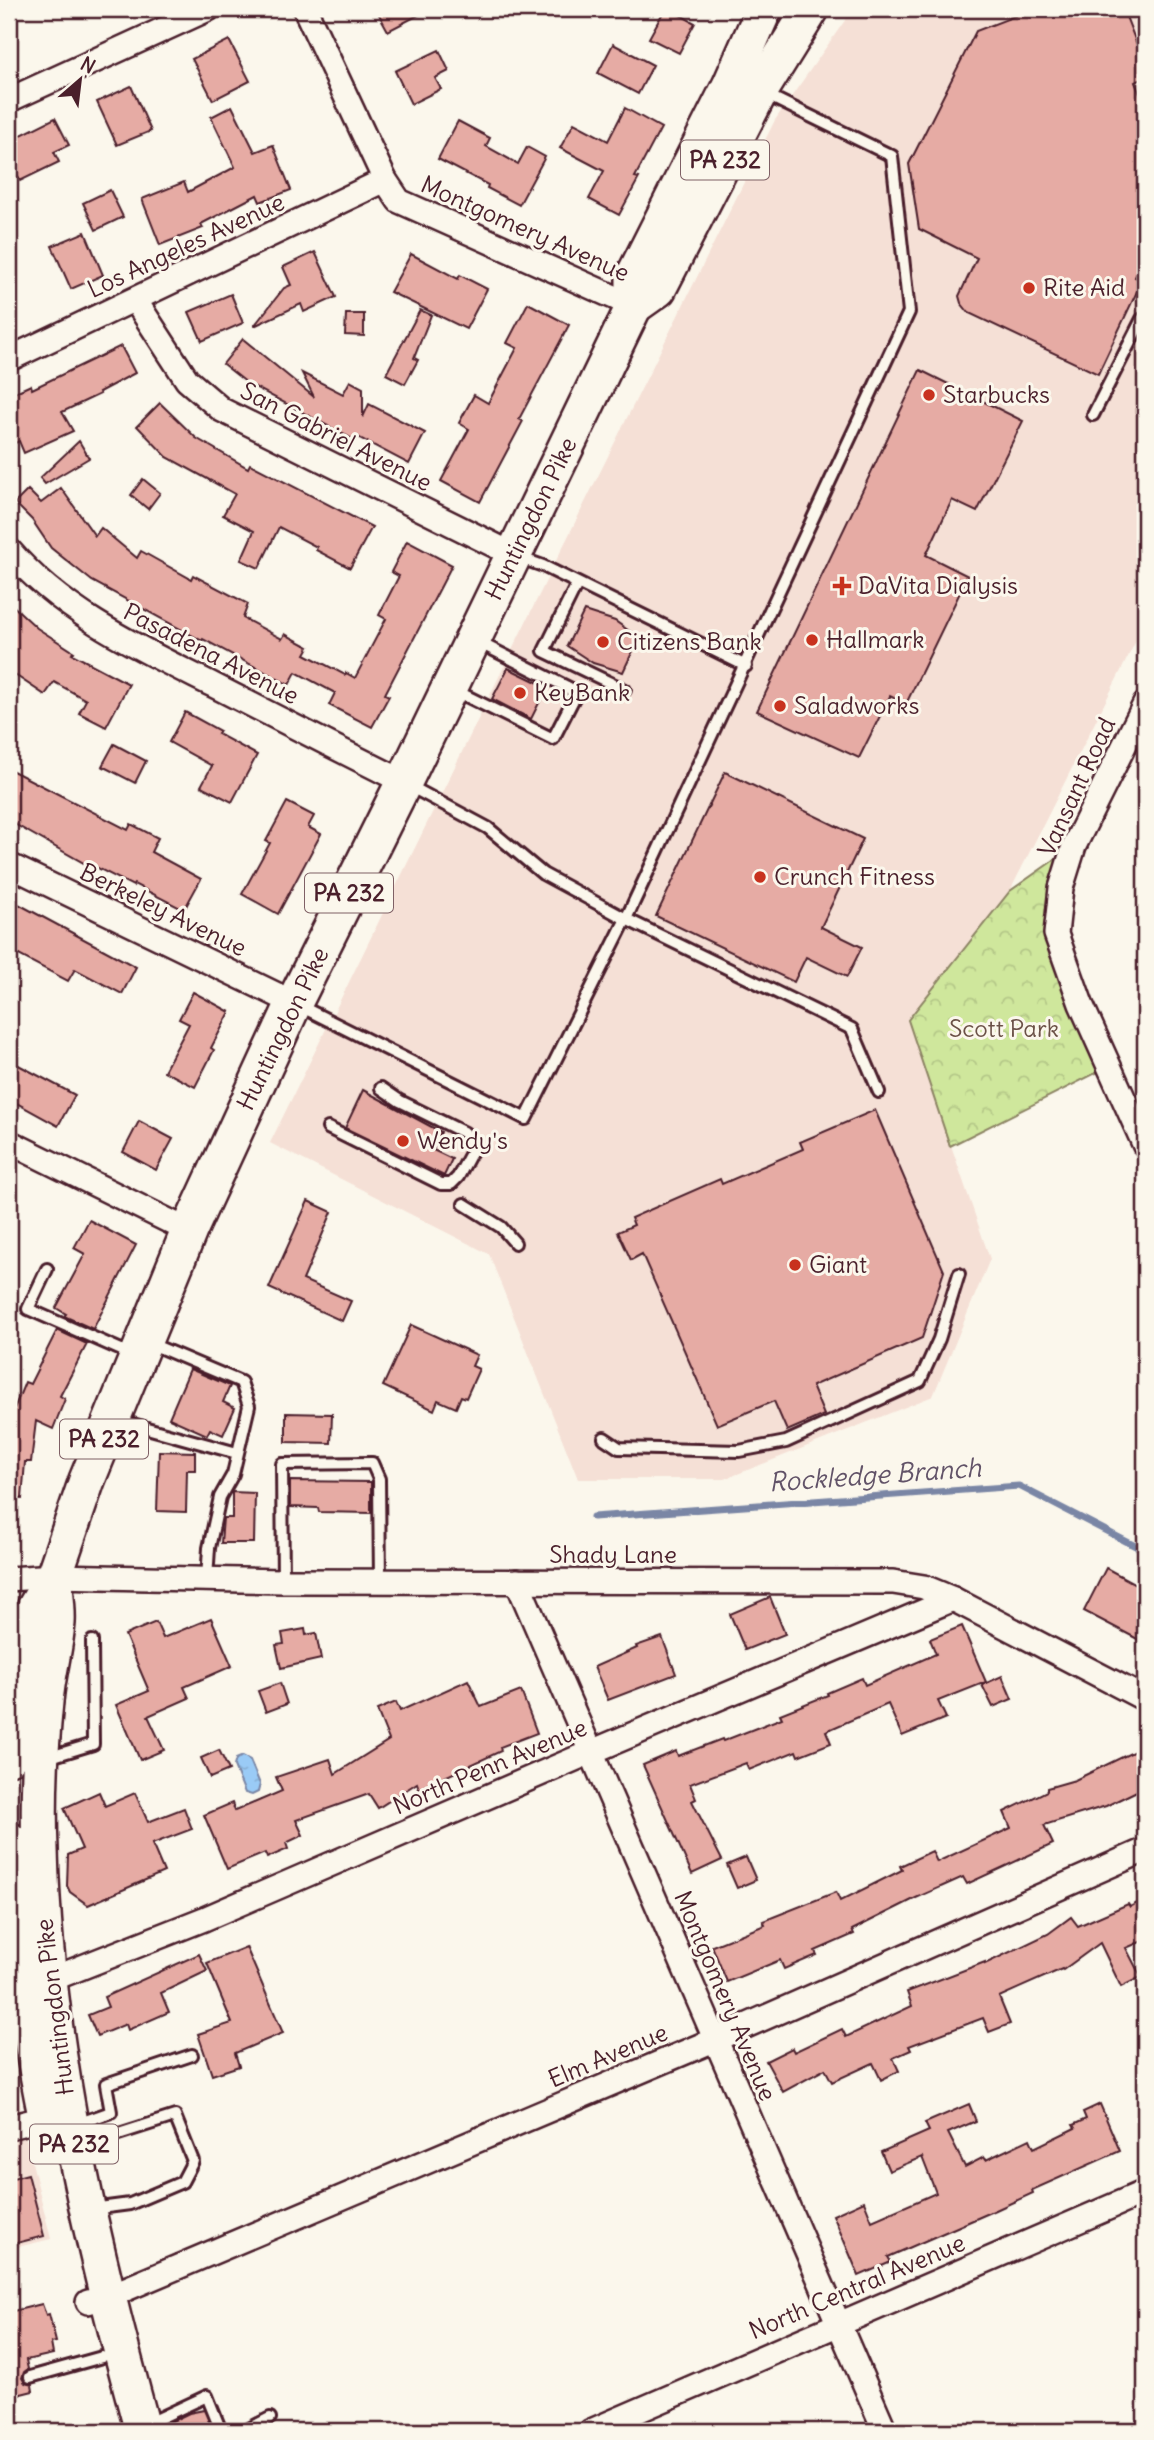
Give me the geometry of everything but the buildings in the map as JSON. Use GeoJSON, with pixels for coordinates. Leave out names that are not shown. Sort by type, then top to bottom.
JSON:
{"type":"FeatureCollection","features":[{"type":"Feature","properties":{"kind":"main road","name":"Huntingdon Pike"},"geometry":{"type":"LineString","coordinates":[[135,2430],[97,2300],[65,2209],[65,2126],[47,1981],[40,1850],[12,1701],[29,1618],[54,1576],[87,1480],[189,1231],[294,1003],[634,306],[634,276],[730,86],[764,9]]}},
{"type":"Feature","properties":{"kind":"main road","name":"Huntingdon Pike"},"geometry":{"type":"LineString","coordinates":[[634,306],[658,289],[760,92],[811,9]]}},
{"type":"Feature","properties":{"kind":"main road","name":"Huntingdon Pike"},"geometry":{"type":"LineString","coordinates":[[9,1840],[13,1923],[35,2068],[65,2126],[87,2210],[102,2357],[135,2430]]}},
{"type":"Feature","properties":{"kind":"street"},"geometry":{"type":"LineString","coordinates":[[9,100],[208,9]]}},
{"type":"Feature","properties":{"kind":"street","name":"Montgomery Avenue"},"geometry":{"type":"LineString","coordinates":[[304,9],[385,180],[399,201],[634,306]]}},
{"type":"Feature","properties":{"kind":"street","name":"Los Angeles Avenue"},"geometry":{"type":"LineString","coordinates":[[9,359],[385,180]]}},
{"type":"Feature","properties":{"kind":"street","name":"San Gabriel Avenue"},"geometry":{"type":"LineString","coordinates":[[135,300],[187,380],[222,410],[514,555]]}},
{"type":"Feature","properties":{"kind":"street","name":"Pasadena Avenue"},"geometry":{"type":"LineString","coordinates":[[9,551],[64,602],[111,633],[404,782]]}},
{"type":"Feature","properties":{"kind":"street","name":"Vansant Road"},"geometry":{"type":"LineString","coordinates":[[1145,704],[1074,846],[1061,888],[1056,934],[1081,1004],[1145,1146]]}},
{"type":"Feature","properties":{"kind":"street","name":"Berkeley Avenue"},"geometry":{"type":"LineString","coordinates":[[9,865],[294,1003]]}},
{"type":"Feature","properties":{"kind":"street"},"geometry":{"type":"LineString","coordinates":[[9,1142],[189,1231]]}},
{"type":"Feature","properties":{"kind":"street","name":"Shady Lane"},"geometry":{"type":"LineString","coordinates":[[9,1579],[54,1576],[283,1581],[893,1582],[924,1587],[953,1600],[1145,1699]]}},
{"type":"Feature","properties":{"kind":"street","name":"Montgomery Avenue"},"geometry":{"type":"LineString","coordinates":[[517,1581],[885,2431]]}},
{"type":"Feature","properties":{"kind":"street","name":"North Penn Avenue"},"geometry":{"type":"LineString","coordinates":[[47,1981],[204,1919],[953,1600]]}},
{"type":"Feature","properties":{"kind":"street","name":"Elm Avenue"},"geometry":{"type":"LineString","coordinates":[[97,2300],[714,2040],[1145,1850]]}},
{"type":"Feature","properties":{"kind":"street"},"geometry":{"type":"LineString","coordinates":[[9,2127],[65,2126]]}},
{"type":"Feature","properties":{"kind":"street","name":"North Central Avenue"},"geometry":{"type":"LineString","coordinates":[[591,2431],[1145,2192]]}},
{"type":"Feature","properties":{"kind":"lane"},"geometry":{"type":"LineString","coordinates":[[294,1003],[526,1119],[626,919],[746,666],[768,612],[904,325],[910,306],[892,156],[760,92]]}},
{"type":"Feature","properties":{"kind":"lane"},"geometry":{"type":"LineString","coordinates":[[1093,415],[1142,319],[1145,318]]}},
{"type":"Feature","properties":{"kind":"lane"},"geometry":{"type":"LineString","coordinates":[[514,555],[543,566],[746,666]]}},
{"type":"Feature","properties":{"kind":"lane"},"geometry":{"type":"LineString","coordinates":[[578,584],[544,651],[625,690]]}},
{"type":"Feature","properties":{"kind":"lane"},"geometry":{"type":"LineString","coordinates":[[449,687],[553,739],[577,692],[472,639]]}},
{"type":"Feature","properties":{"kind":"lane"},"geometry":{"type":"LineString","coordinates":[[404,782],[488,828],[543,874],[626,919],[852,1029],[879,1092]]}},
{"type":"Feature","properties":{"kind":"lane"},"geometry":{"type":"LineString","coordinates":[[328,1128],[441,1184],[450,1184],[458,1177],[471,1153],[471,1142],[465,1133],[400,1101],[381,1088]]}},
{"type":"Feature","properties":{"kind":"lane"},"geometry":{"type":"LineString","coordinates":[[464,1204],[501,1227],[516,1243]]}},
{"type":"Feature","properties":{"kind":"lane"},"geometry":{"type":"LineString","coordinates":[[47,1269],[28,1309],[241,1382],[249,1406],[233,1474],[220,1497],[209,1548],[207,1579]]}},
{"type":"Feature","properties":{"kind":"lane"},"geometry":{"type":"LineString","coordinates":[[604,1438],[619,1448],[739,1451],[786,1442],[920,1381],[939,1339],[959,1274]]}},
{"type":"Feature","properties":{"kind":"lane"},"geometry":{"type":"LineString","coordinates":[[112,1418],[237,1453]]}},
{"type":"Feature","properties":{"kind":"lane"},"geometry":{"type":"LineString","coordinates":[[283,1581],[282,1464],[372,1462],[379,1479],[380,1581]]}},
{"type":"Feature","properties":{"kind":"lane"},"geometry":{"type":"LineString","coordinates":[[25,1759],[93,1744],[92,1641]]}},
{"type":"Feature","properties":{"kind":"lane"},"geometry":{"type":"LineString","coordinates":[[65,2126],[111,2112],[106,2084],[192,2055]]}},
{"type":"Feature","properties":{"kind":"lane"},"geometry":{"type":"LineString","coordinates":[[65,2126],[175,2116],[193,2161],[183,2182],[130,2204],[87,2210]]}},
{"type":"Feature","properties":{"kind":"lane"},"geometry":{"type":"LineString","coordinates":[[30,2377],[102,2357]]}},
{"type":"Feature","properties":{"kind":"lane"},"geometry":{"type":"LineString","coordinates":[[135,2430],[207,2396],[221,2431]]}},
{"type":"Feature","properties":{"kind":"lane"},"geometry":{"type":"LineString","coordinates":[[246,2431],[270,2418]]}},
{"type":"Feature","properties":{"kind":"shaded area"},"geometry":{"type":"Polygon","coordinates":[[[853,9],[1145,9],[1145,623],[1010,891],[908,1020],[990,1259],[933,1396],[725,1479],[578,1479],[489,1254],[270,1143],[775,120],[853,9]]]}},
{"type":"Feature","properties":{"kind":"shaded area"},"geometry":{"type":"Polygon","coordinates":[[[9,2043],[26,2138],[51,2239],[9,2249],[9,2043]]]}},
{"type":"Feature","properties":{"kind":"green space","name":"Scott Park"},"geometry":{"type":"Polygon","coordinates":[[[1074,846],[1056,935],[1110,1066],[950,1146],[908,1020],[1010,891],[1074,846]]]}},
{"type":"Feature","properties":{"kind":"water"},"geometry":{"type":"Polygon","coordinates":[[[243,1756],[250,1760],[260,1784],[258,1792],[252,1795],[245,1793],[234,1766],[236,1759],[243,1756]]]}},
{"type":"Feature","properties":{"kind":"waterway","name":"Rockledge Branch"},"geometry":{"type":"LineString","coordinates":[[593,1517],[1019,1486],[1145,1551]]}},
{"type":"Feature","properties":{"kind":"place","name":"Rite Aid"},"geometry":{"type":"Point","coordinates":[1029,288]}},
{"type":"Feature","properties":{"kind":"place","name":"Starbucks"},"geometry":{"type":"Point","coordinates":[929,395]}},
{"type":"Feature","properties":{"kind":"place","name":"DaVita Dialysis"},"geometry":{"type":"Point","coordinates":[842,586]}},
{"type":"Feature","properties":{"kind":"place","name":"Hallmark"},"geometry":{"type":"Point","coordinates":[812,640]}},
{"type":"Feature","properties":{"kind":"place","name":"Citizens Bank"},"geometry":{"type":"Point","coordinates":[603,642]}},
{"type":"Feature","properties":{"kind":"place","name":"KeyBank"},"geometry":{"type":"Point","coordinates":[520,693]}},
{"type":"Feature","properties":{"kind":"place","name":"Saladworks"},"geometry":{"type":"Point","coordinates":[780,706]}},
{"type":"Feature","properties":{"kind":"place","name":"Crunch Fitness"},"geometry":{"type":"Point","coordinates":[760,877]}},
{"type":"Feature","properties":{"kind":"place","name":"Wendy's"},"geometry":{"type":"Point","coordinates":[403,1141]}},
{"type":"Feature","properties":{"kind":"place","name":"Giant"},"geometry":{"type":"Point","coordinates":[795,1265]}}]}
